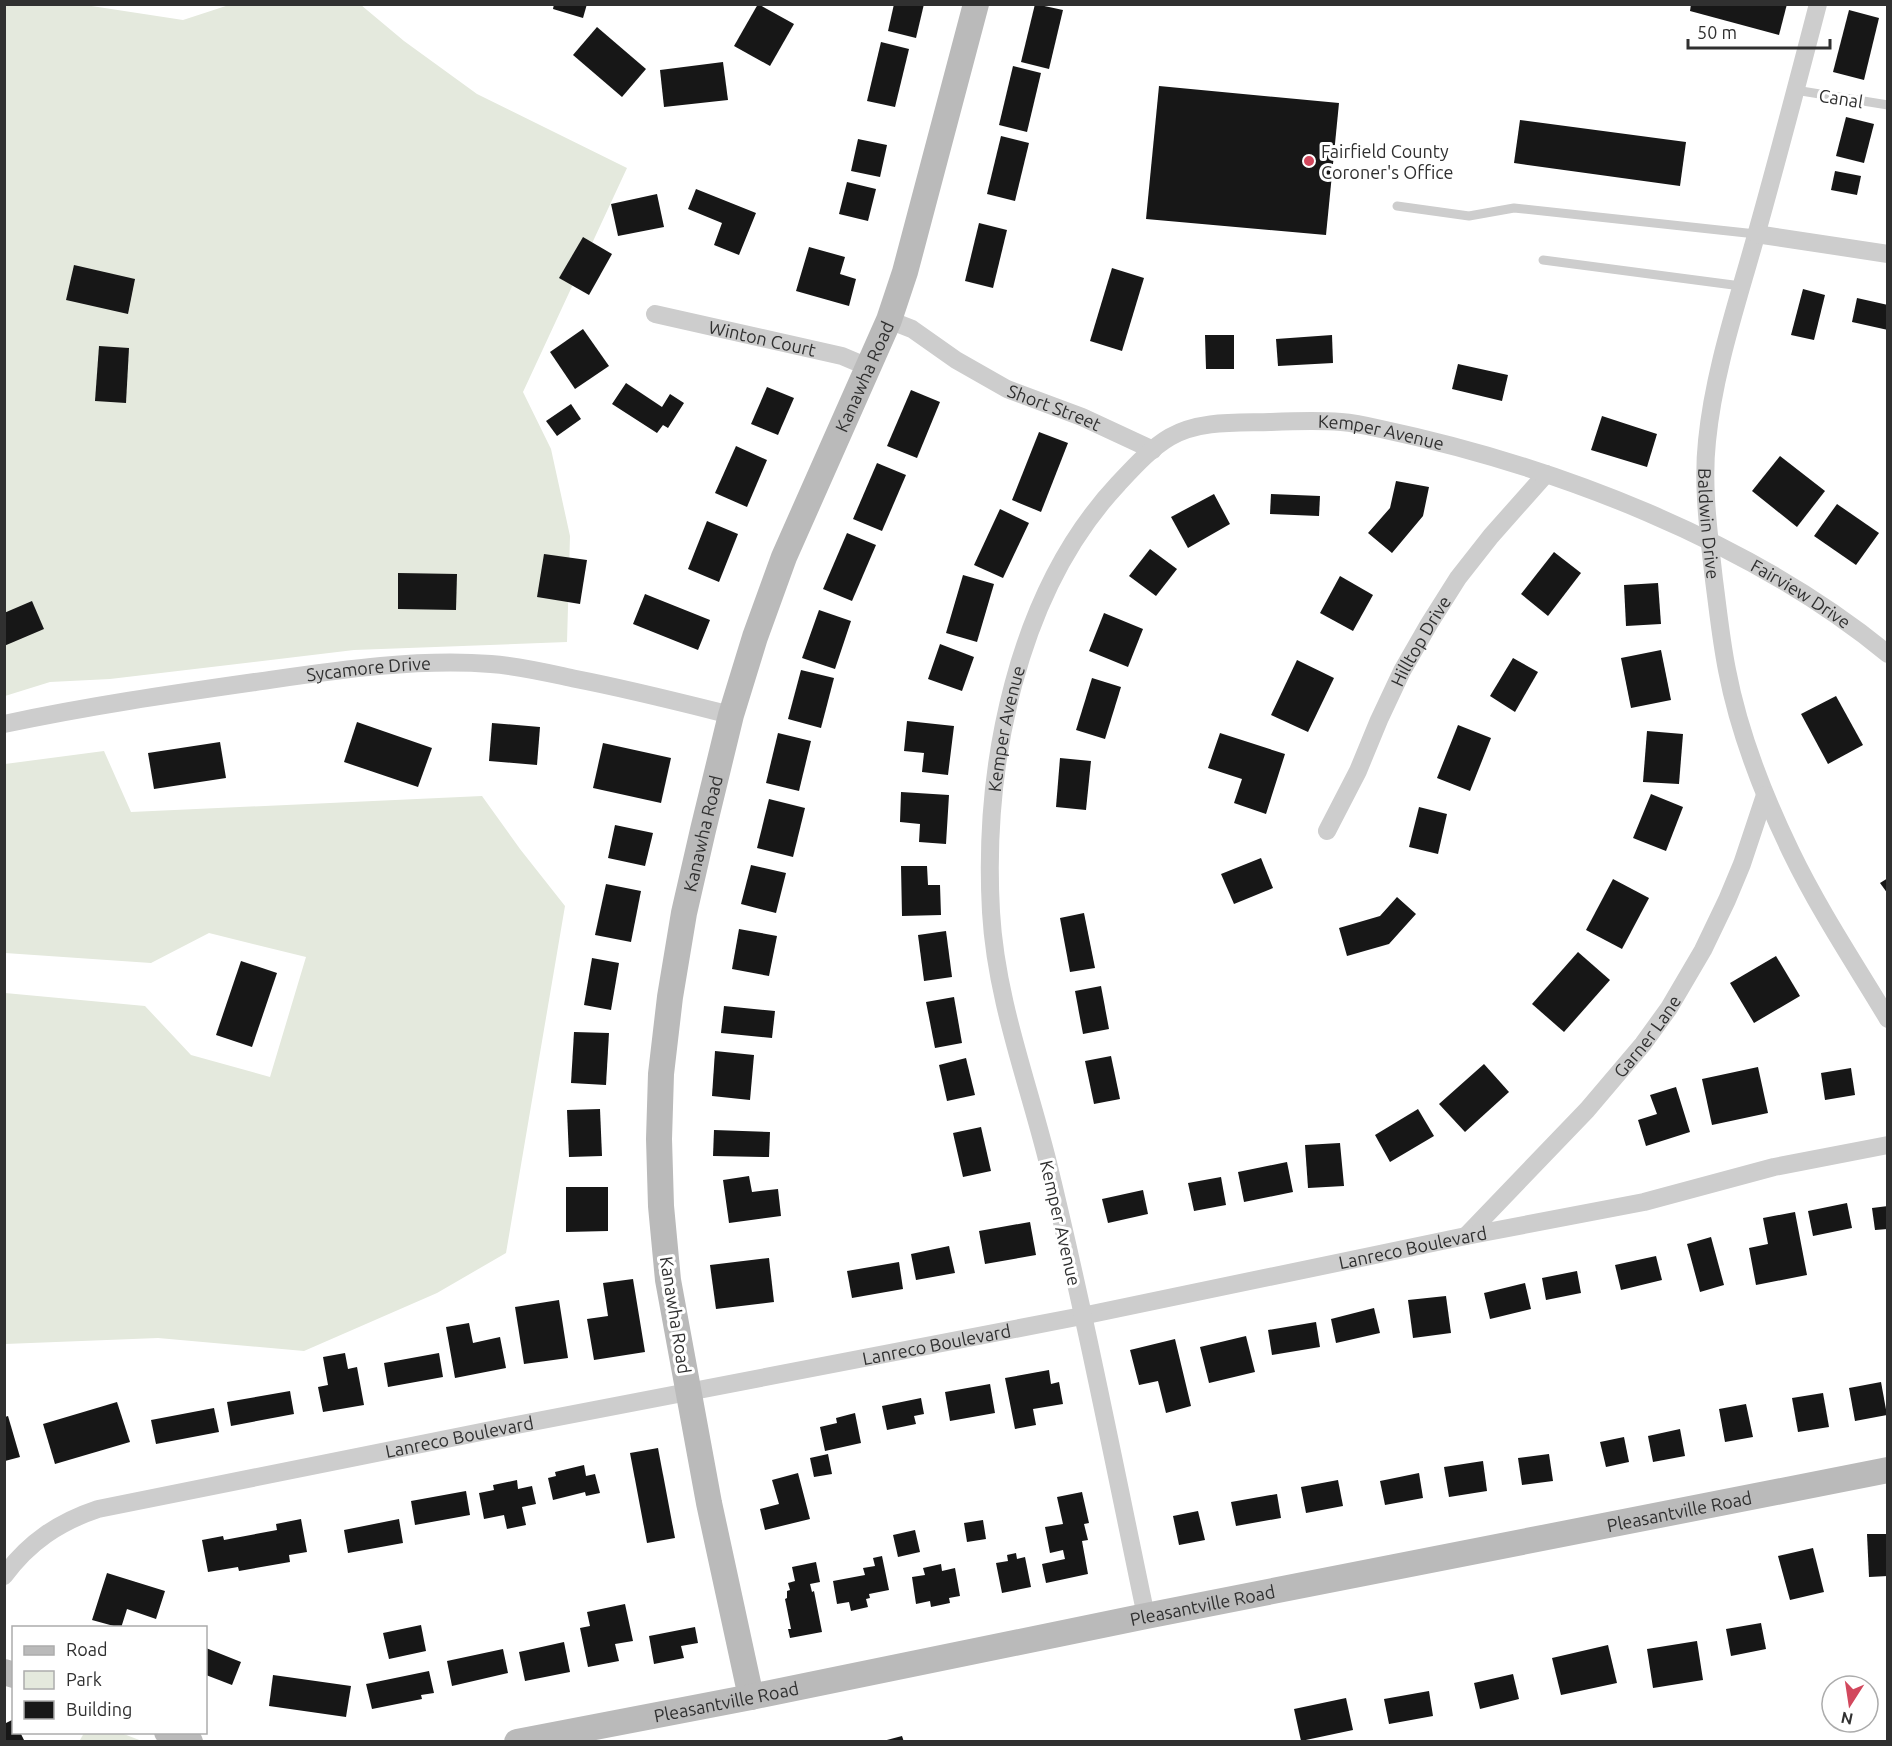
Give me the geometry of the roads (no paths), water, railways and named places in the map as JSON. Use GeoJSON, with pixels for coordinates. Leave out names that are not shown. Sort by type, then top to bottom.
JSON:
{"type":"FeatureCollection","features":[{"type":"Feature","properties":{"kind":"street","name":"Kanawha Road"},"geometry":{"type":"LineString","coordinates":[[751,1696],[709,1503],[668,1280],[661,1206],[659,1139],[661,1074],[670,997],[684,913],[731,715],[755,637],[784,557],[889,320],[905,272],[976,4]]}},
{"type":"Feature","properties":{"kind":"street","name":"Baldwin Drive"},"geometry":{"type":"LineString","coordinates":[[1818,4],[1730,325],[1715,388],[1707,442],[1706,498],[1721,638],[1739,721],[1765,795],[1791,852],[1817,902],[1887,1019]]}},
{"type":"Feature","properties":{"kind":"street"},"geometry":{"type":"LineString","coordinates":[[1756,234],[1887,254]]}},
{"type":"Feature","properties":{"kind":"street","name":"Winton Court"},"geometry":{"type":"LineString","coordinates":[[655,314],[842,356],[868,367]]}},
{"type":"Feature","properties":{"kind":"street","name":"Short Street"},"geometry":{"type":"LineString","coordinates":[[889,320],[912,329],[956,360],[1008,389],[1082,417],[1153,450]]}},
{"type":"Feature","properties":{"kind":"street","name":"Kemper Avenue"},"geometry":{"type":"LineString","coordinates":[[1146,1616],[1046,1155],[1014,1047],[1002,993],[991,911],[990,856],[994,799],[1002,742],[1012,691],[1026,640],[1058,566],[1087,520],[1122,479],[1153,450],[1169,437],[1190,429],[1218,424],[1347,422],[1430,440],[1545,474],[1643,512],[1710,542]]}},
{"type":"Feature","properties":{"kind":"street","name":"Hilltop Drive"},"geometry":{"type":"LineString","coordinates":[[1327,831],[1358,771],[1402,671],[1429,624],[1458,578],[1545,474]]}},
{"type":"Feature","properties":{"kind":"street","name":"Fairview Drive"},"geometry":{"type":"LineString","coordinates":[[1710,542],[1809,598],[1887,654]]}},
{"type":"Feature","properties":{"kind":"street","name":"Sycamore Drive"},"geometry":{"type":"LineString","coordinates":[[4,724],[116,702],[270,680],[371,667],[433,664],[489,664],[517,667],[656,695],[731,715]]}},
{"type":"Feature","properties":{"kind":"street","name":"Garner Lane"},"geometry":{"type":"LineString","coordinates":[[1466,1236],[1587,1110],[1669,1008],[1703,950],[1728,900],[1765,795]]}},
{"type":"Feature","properties":{"kind":"street","name":"Lanreco Boulevard"},"geometry":{"type":"LineString","coordinates":[[4,1576],[12,1564],[51,1530],[73,1517],[98,1509],[688,1391],[1082,1316],[1466,1236],[1644,1202],[1774,1167],[1887,1145]]}},
{"type":"Feature","properties":{"kind":"street","name":"Pleasantville Road"},"geometry":{"type":"LineString","coordinates":[[517,1742],[1887,1470]]}},
{"type":"Feature","properties":{"kind":"street"},"geometry":{"type":"LineString","coordinates":[[172,1734],[190,1742]]}},
{"type":"Feature","properties":{"kind":"lane","name":"Canal"},"geometry":{"type":"LineString","coordinates":[[1795,90],[1887,105]]}},
{"type":"Feature","properties":{"kind":"lane"},"geometry":{"type":"LineString","coordinates":[[1396,206],[1469,216],[1514,208],[1756,234]]}},
{"type":"Feature","properties":{"kind":"lane"},"geometry":{"type":"LineString","coordinates":[[1543,260],[1741,286]]}},
{"type":"Feature","properties":{"kind":"place","name":"Fairfield County Coroner's Office"},"geometry":{"type":"Point","coordinates":[1309,161]}}]}
